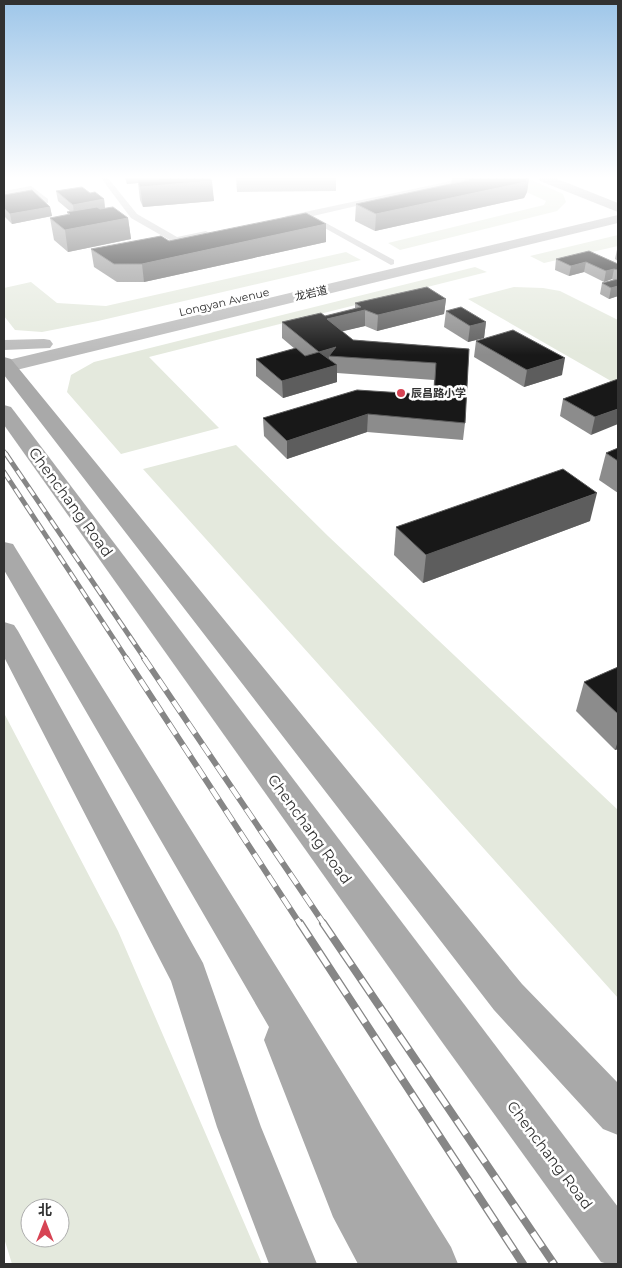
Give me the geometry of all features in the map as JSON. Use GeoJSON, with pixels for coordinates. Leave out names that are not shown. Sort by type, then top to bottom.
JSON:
{"type":"FeatureCollection","features":[{"type":"Feature","properties":{"kind":"main road","name":"Longyan Avenue"},"geometry":{"type":"LineString","coordinates":[[4,359],[44,344],[494,237]]}},
{"type":"Feature","properties":{"kind":"main road","name":"龙岩道"},"geometry":{"type":"LineString","coordinates":[[4,359],[539,237]]}},
{"type":"Feature","properties":{"kind":"main road"},"geometry":{"type":"LineString","coordinates":[[4,359],[508,997],[618,1114]]}},
{"type":"Feature","properties":{"kind":"main road","name":"Chenchang Road"},"geometry":{"type":"LineString","coordinates":[[4,411],[618,1246]]}},
{"type":"Feature","properties":{"kind":"main road"},"geometry":{"type":"LineString","coordinates":[[4,549],[434,1264]]}},
{"type":"Feature","properties":{"kind":"main road"},"geometry":{"type":"LineString","coordinates":[[4,630],[189,976],[239,1127],[293,1264]]}},
{"type":"Feature","properties":{"kind":"main road"},"geometry":{"type":"LineString","coordinates":[[257,971],[300,1084],[349,1201],[384,1264]]}},
{"type":"Feature","properties":{"kind":"lane"},"geometry":{"type":"LineString","coordinates":[[171,237],[176,240],[191,237]]}},
{"type":"Feature","properties":{"kind":"lane"},"geometry":{"type":"LineString","coordinates":[[347,237],[392,262]]}},
{"type":"Feature","properties":{"kind":"shaded area"},"geometry":{"type":"Polygon","coordinates":[[[412,237],[452,237],[400,250],[388,243],[412,237]]]}},
{"type":"Feature","properties":{"kind":"shaded area"},"geometry":{"type":"Polygon","coordinates":[[[609,237],[618,237],[618,246],[544,263],[530,256],[609,237]]]}},
{"type":"Feature","properties":{"kind":"shaded area"},"geometry":{"type":"Polygon","coordinates":[[[346,252],[361,260],[98,321],[42,332],[15,330],[4,316],[4,288],[31,282],[57,303],[106,306],[346,252]]]}},
{"type":"Feature","properties":{"kind":"shaded area"},"geometry":{"type":"Polygon","coordinates":[[[475,267],[487,272],[149,357],[219,428],[121,454],[67,392],[71,375],[94,362],[475,267]]]}},
{"type":"Feature","properties":{"kind":"shaded area"},"geometry":{"type":"Polygon","coordinates":[[[514,287],[543,288],[560,291],[618,320],[618,385],[468,299],[514,287]]]}},
{"type":"Feature","properties":{"kind":"shaded area"},"geometry":{"type":"Polygon","coordinates":[[[236,445],[328,536],[618,810],[618,998],[143,469],[236,445]]]}},
{"type":"Feature","properties":{"kind":"shaded area"},"geometry":{"type":"Polygon","coordinates":[[[4,713],[118,931],[262,1264],[12,1264],[4,1238],[4,713]]]}},
{"type":"Feature","properties":{"kind":"building"},"geometry":{"type":"Polygon","coordinates":[[[155,237],[163,237],[169,241],[188,237],[265,237],[142,264],[114,264],[91,249],[155,237]]]}},
{"type":"Feature","properties":{"kind":"building"},"geometry":{"type":"Polygon","coordinates":[[[589,251],[618,264],[618,270],[606,271],[586,262],[571,266],[556,259],[589,251]]]}},
{"type":"Feature","properties":{"kind":"building"},"geometry":{"type":"Polygon","coordinates":[[[618,279],[618,286],[611,288],[602,283],[618,279]]]}},
{"type":"Feature","properties":{"kind":"building"},"geometry":{"type":"Polygon","coordinates":[[[427,287],[446,299],[378,315],[365,310],[327,319],[353,340],[469,349],[465,423],[368,414],[287,441],[263,418],[357,390],[434,395],[436,363],[329,356],[336,347],[319,352],[282,322],[321,313],[325,316],[361,307],[355,303],[427,287]]]}},
{"type":"Feature","properties":{"kind":"building"},"geometry":{"type":"Polygon","coordinates":[[[461,307],[486,322],[470,326],[446,311],[461,307]]]}},
{"type":"Feature","properties":{"kind":"building"},"geometry":{"type":"Polygon","coordinates":[[[513,330],[565,358],[527,370],[476,341],[513,330]]]}},
{"type":"Feature","properties":{"kind":"building"},"geometry":{"type":"Polygon","coordinates":[[[296,348],[305,356],[319,352],[337,365],[282,381],[256,359],[296,348]]]}},
{"type":"Feature","properties":{"kind":"building"},"geometry":{"type":"Polygon","coordinates":[[[618,379],[618,409],[595,417],[563,399],[618,379]]]}},
{"type":"Feature","properties":{"kind":"building"},"geometry":{"type":"Polygon","coordinates":[[[618,448],[618,461],[606,453],[618,448]]]}},
{"type":"Feature","properties":{"kind":"building"},"geometry":{"type":"Polygon","coordinates":[[[563,469],[597,493],[426,555],[396,527],[563,469]]]}},
{"type":"Feature","properties":{"kind":"building"},"geometry":{"type":"Polygon","coordinates":[[[618,667],[618,714],[584,682],[618,667]]]}},
{"type":"Feature","properties":{"kind":"railway"},"geometry":{"type":"LineString","coordinates":[[4,451],[7,455]]}},
{"type":"Feature","properties":{"kind":"railway"},"geometry":{"type":"LineString","coordinates":[[6,454],[145,659]]}},
{"type":"Feature","properties":{"kind":"railway"},"geometry":{"type":"LineString","coordinates":[[4,472],[127,659]]}},
{"type":"Feature","properties":{"kind":"railway"},"geometry":{"type":"LineString","coordinates":[[126,658],[300,924]]}},
{"type":"Feature","properties":{"kind":"railway"},"geometry":{"type":"LineString","coordinates":[[144,658],[324,924]]}},
{"type":"Feature","properties":{"kind":"railway"},"geometry":{"type":"LineString","coordinates":[[300,923],[523,1264]]}},
{"type":"Feature","properties":{"kind":"railway"},"geometry":{"type":"LineString","coordinates":[[323,923],[554,1264]]}},
{"type":"Feature","properties":{"kind":"place","name":"辰昌路小学"},"geometry":{"type":"Point","coordinates":[401,393]}}]}
